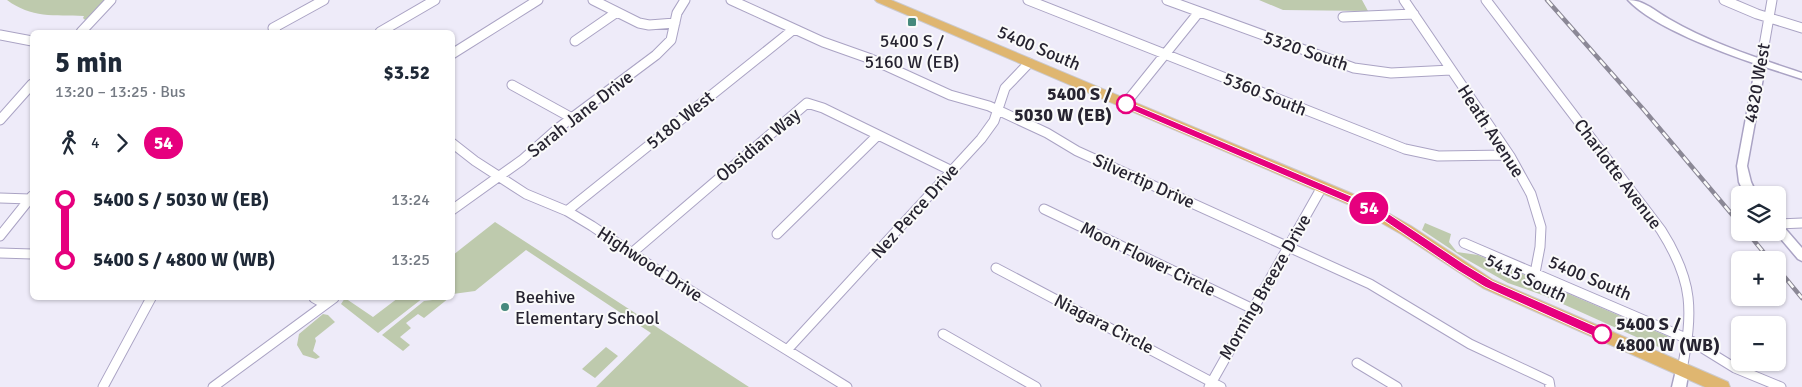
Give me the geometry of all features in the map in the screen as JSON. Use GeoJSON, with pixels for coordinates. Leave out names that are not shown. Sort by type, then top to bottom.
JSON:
{"type":"FeatureCollection","features":[{"type":"Feature","properties":{"kind":"main road","name":"5400 South"},"geometry":{"type":"LineString","coordinates":[[885,1],[1322,187]]}},
{"type":"Feature","properties":{"kind":"main road","name":"5415 South"},"geometry":{"type":"LineString","coordinates":[[1322,187],[1382,214],[1488,284],[1722,387]]}},
{"type":"Feature","properties":{"kind":"main road"},"geometry":{"type":"LineString","coordinates":[[1679,387],[1682,370]]}},
{"type":"Feature","properties":{"kind":"street"},"geometry":{"type":"LineString","coordinates":[[83,30],[111,0]]}},
{"type":"Feature","properties":{"kind":"street"},"geometry":{"type":"LineString","coordinates":[[274,30],[273,28],[324,0]]}},
{"type":"Feature","properties":{"kind":"street"},"geometry":{"type":"LineString","coordinates":[[383,30],[435,0]]}},
{"type":"Feature","properties":{"kind":"street"},"geometry":{"type":"LineString","coordinates":[[455,52],[538,0]]}},
{"type":"Feature","properties":{"kind":"street"},"geometry":{"type":"LineString","coordinates":[[593,0],[649,26],[675,23]]}},
{"type":"Feature","properties":{"kind":"street","name":"Sarah Jane Drive"},"geometry":{"type":"LineString","coordinates":[[455,208],[666,47],[674,32],[677,13],[685,0]]}},
{"type":"Feature","properties":{"kind":"street","name":"Silvertip Drive"},"geometry":{"type":"LineString","coordinates":[[730,0],[794,29],[871,59],[950,95],[998,110],[1047,133],[1077,151],[1370,284],[1470,344],[1549,384]]}},
{"type":"Feature","properties":{"kind":"street","name":"5360 South"},"geometry":{"type":"LineString","coordinates":[[1028,0],[1405,149],[1438,156],[1508,155]]}},
{"type":"Feature","properties":{"kind":"street","name":"5320 South"},"geometry":{"type":"LineString","coordinates":[[1167,0],[1354,68],[1391,73],[1451,70]]}},
{"type":"Feature","properties":{"kind":"street","name":"Heath Avenue"},"geometry":{"type":"LineString","coordinates":[[1404,0],[1508,155],[1534,200],[1540,221],[1541,246],[1535,273]]}},
{"type":"Feature","properties":{"kind":"street","name":"Charlotte Avenue"},"geometry":{"type":"LineString","coordinates":[[1486,0],[1670,243],[1683,269],[1689,290],[1691,313],[1682,370]]}},
{"type":"Feature","properties":{"kind":"street"},"geometry":{"type":"LineString","coordinates":[[1633,0],[1664,21],[1720,48],[1802,76]]}},
{"type":"Feature","properties":{"kind":"street"},"geometry":{"type":"LineString","coordinates":[[1724,0],[1769,18],[1802,28]]}},
{"type":"Feature","properties":{"kind":"street","name":"4820 West"},"geometry":{"type":"LineString","coordinates":[[1747,186],[1742,166],[1772,0]]}},
{"type":"Feature","properties":{"kind":"street"},"geometry":{"type":"LineString","coordinates":[[575,40],[617,12]]}},
{"type":"Feature","properties":{"kind":"street"},"geometry":{"type":"LineString","coordinates":[[1126,104],[1200,12]]}},
{"type":"Feature","properties":{"kind":"street"},"geometry":{"type":"LineString","coordinates":[[1343,17],[1414,14]]}},
{"type":"Feature","properties":{"kind":"street","name":"5180 West"},"geometry":{"type":"LineString","coordinates":[[567,212],[794,29]]}},
{"type":"Feature","properties":{"kind":"street"},"geometry":{"type":"LineString","coordinates":[[0,35],[30,41]]}},
{"type":"Feature","properties":{"kind":"street","name":"Nez Perce Drive"},"geometry":{"type":"LineString","coordinates":[[787,350],[988,130],[998,110],[1005,88],[1029,63]]}},
{"type":"Feature","properties":{"kind":"street"},"geometry":{"type":"LineString","coordinates":[[512,85],[572,118]]}},
{"type":"Feature","properties":{"kind":"street"},"geometry":{"type":"LineString","coordinates":[[0,120],[30,86]]}},
{"type":"Feature","properties":{"kind":"street","name":"Obsidian Way"},"geometry":{"type":"LineString","coordinates":[[633,252],[792,114],[807,104],[822,108],[952,171]]}},
{"type":"Feature","properties":{"kind":"street"},"geometry":{"type":"LineString","coordinates":[[777,234],[878,135]]}},
{"type":"Feature","properties":{"kind":"street","name":"Highwood Drive"},"geometry":{"type":"LineString","coordinates":[[455,145],[475,161],[526,194],[567,212],[847,387]]}},
{"type":"Feature","properties":{"kind":"street","name":"Morning Breeze Drive"},"geometry":{"type":"LineString","coordinates":[[1214,385],[1253,309],[1322,187]]}},
{"type":"Feature","properties":{"kind":"street"},"geometry":{"type":"LineString","coordinates":[[0,198],[30,197]]}},
{"type":"Feature","properties":{"kind":"street"},"geometry":{"type":"LineString","coordinates":[[0,236],[30,198]]}},
{"type":"Feature","properties":{"kind":"street","name":"Moon Flower Circle"},"geometry":{"type":"LineString","coordinates":[[1044,209],[1253,309]]}},
{"type":"Feature","properties":{"kind":"street"},"geometry":{"type":"LineString","coordinates":[[1786,224],[1802,223]]}},
{"type":"Feature","properties":{"kind":"street"},"geometry":{"type":"LineString","coordinates":[[1786,237],[1802,256]]}},
{"type":"Feature","properties":{"kind":"street","name":"5400 South"},"geometry":{"type":"LineString","coordinates":[[1464,243],[1688,339],[1735,368],[1781,387]]}},
{"type":"Feature","properties":{"kind":"street"},"geometry":{"type":"LineString","coordinates":[[0,253],[30,254]]}},
{"type":"Feature","properties":{"kind":"street","name":"Niagara Circle"},"geometry":{"type":"LineString","coordinates":[[996,268],[1214,385]]}},
{"type":"Feature","properties":{"kind":"street"},"geometry":{"type":"LineString","coordinates":[[103,387],[149,300]]}},
{"type":"Feature","properties":{"kind":"street"},"geometry":{"type":"LineString","coordinates":[[318,300],[325,304]]}},
{"type":"Feature","properties":{"kind":"street"},"geometry":{"type":"LineString","coordinates":[[213,387],[331,300]]}},
{"type":"Feature","properties":{"kind":"street"},"geometry":{"type":"LineString","coordinates":[[943,334],[1036,387]]}},
{"type":"Feature","properties":{"kind":"street"},"geometry":{"type":"LineString","coordinates":[[1357,363],[1397,387]]}},
{"type":"Feature","properties":{"kind":"green space"},"geometry":{"type":"Polygon","coordinates":[[[7,0],[105,0],[85,20],[84,16],[34,13],[16,6],[7,0]]]}},
{"type":"Feature","properties":{"kind":"green space"},"geometry":{"type":"Polygon","coordinates":[[[1259,0],[1362,0],[1368,11],[1283,10],[1259,0]]]}},
{"type":"Feature","properties":{"kind":"green space"},"geometry":{"type":"Polygon","coordinates":[[[495,222],[749,387],[596,387],[651,333],[526,250],[475,291],[455,294],[455,253],[495,222]]]}},
{"type":"Feature","properties":{"kind":"green space"},"geometry":{"type":"Polygon","coordinates":[[[1425,223],[1451,234],[1449,242],[1457,252],[1478,255],[1667,336],[1673,343],[1670,348],[1663,349],[1545,296],[1508,283],[1464,258],[1422,230],[1425,223]]]}},
{"type":"Feature","properties":{"kind":"green space"},"geometry":{"type":"Polygon","coordinates":[[[344,300],[348,300],[373,317],[395,300],[420,300],[378,333],[341,304],[344,300]]]}},
{"type":"Feature","properties":{"kind":"green space"},"geometry":{"type":"Polygon","coordinates":[[[446,300],[424,318],[418,314],[406,323],[411,328],[400,337],[410,345],[403,351],[382,335],[424,301],[446,300]]]}},
{"type":"Feature","properties":{"kind":"green space"},"geometry":{"type":"Polygon","coordinates":[[[323,314],[328,315],[335,322],[315,338],[313,351],[320,357],[316,359],[303,355],[297,345],[299,334],[323,314]]]}},
{"type":"Feature","properties":{"kind":"green space"},"geometry":{"type":"Polygon","coordinates":[[[606,347],[618,356],[595,378],[582,369],[606,347]]]}},
{"type":"Feature","properties":{"kind":"railway"},"geometry":{"type":"LineString","coordinates":[[1547,0],[1644,110],[1731,213]]}},
{"type":"Feature","properties":{"kind":"railway"},"geometry":{"type":"LineString","coordinates":[[1754,241],[1763,251]]}},
{"type":"Feature","properties":{"kind":"railway"},"geometry":{"type":"LineString","coordinates":[[1786,279],[1802,298]]}},
{"type":"Feature","properties":{"kind":"bus line","name":"54"},"geometry":{"type":"LineString","coordinates":[[1126,104],[1382,214],[1488,284],[1602,334]]}},
{"type":"Feature","properties":{"kind":"place","name":"5400 S / 5160 W (EB)"},"geometry":{"type":"Point","coordinates":[912,22]}},
{"type":"Feature","properties":{"kind":"place","name":"5400 S / 5030 W (EB)"},"geometry":{"type":"Point","coordinates":[1126,104]}},
{"type":"Feature","properties":{"kind":"place","name":"Beehive Elementary School"},"geometry":{"type":"Point","coordinates":[505,307]}},
{"type":"Feature","properties":{"kind":"place","name":"5400 S / 4800 W (WB)"},"geometry":{"type":"Point","coordinates":[1602,334]}}]}
